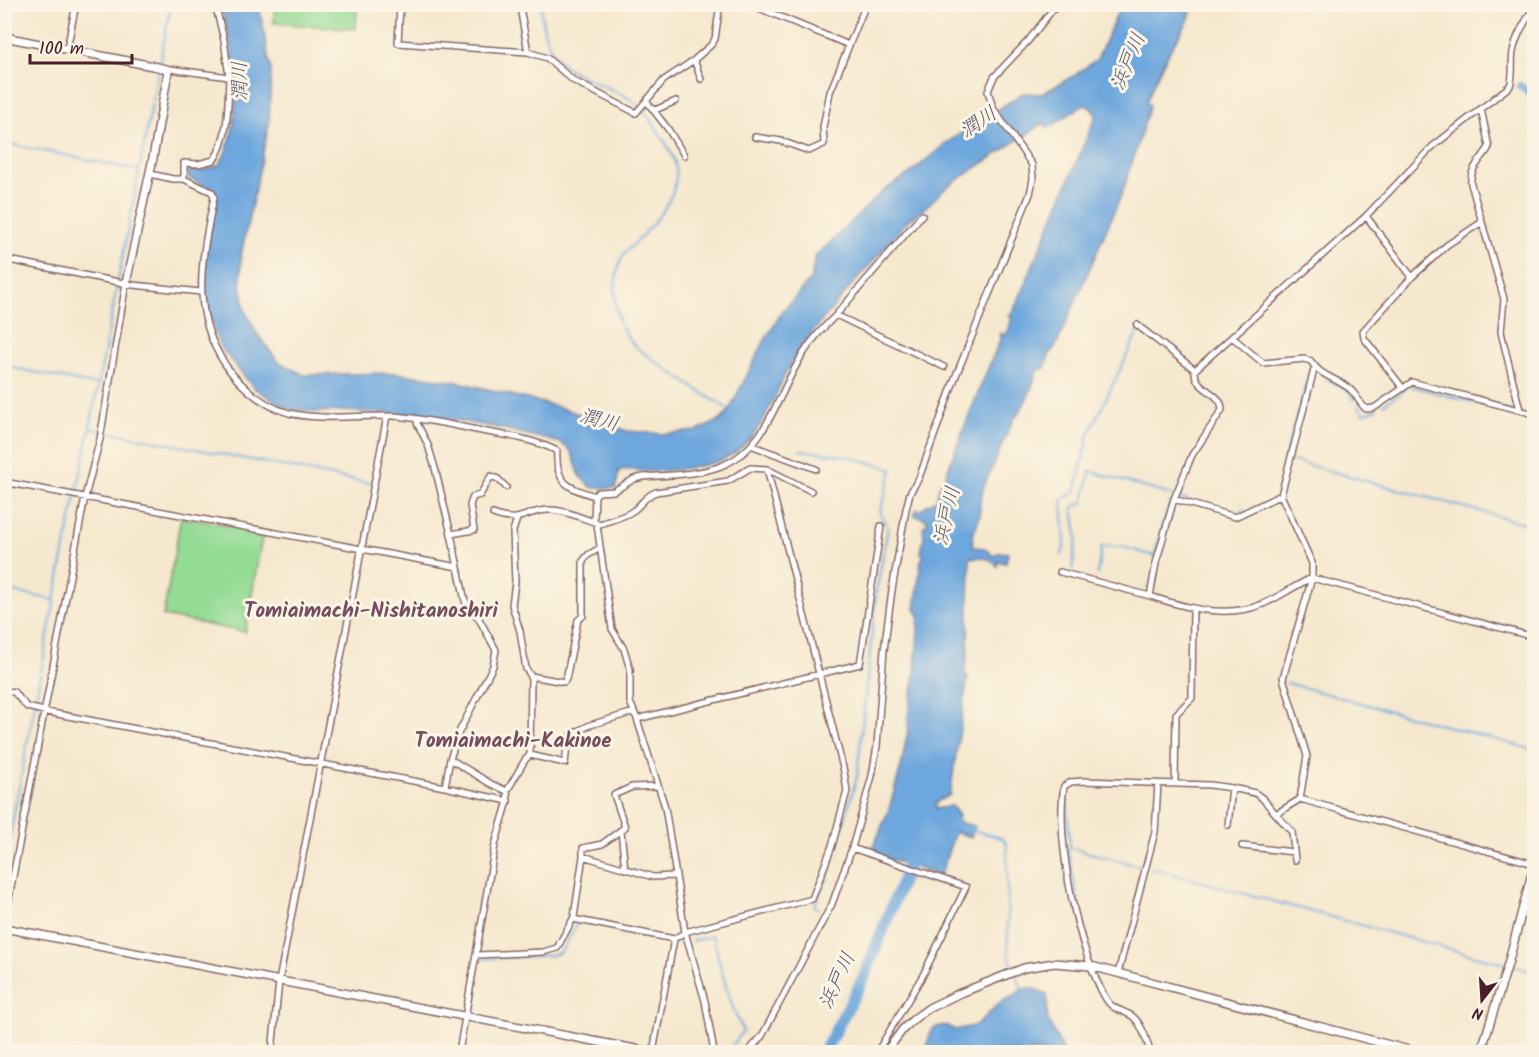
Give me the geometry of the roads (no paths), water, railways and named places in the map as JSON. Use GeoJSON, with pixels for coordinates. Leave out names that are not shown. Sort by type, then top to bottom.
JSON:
{"type":"FeatureCollection","features":[{"type":"Feature","properties":{"kind":"street"},"geometry":{"type":"LineString","coordinates":[[67,49],[76,4]]}},
{"type":"Feature","properties":{"kind":"street"},"geometry":{"type":"LineString","coordinates":[[184,179],[184,163],[198,164],[214,160],[220,150],[228,107],[229,77],[225,40],[215,4]]}},
{"type":"Feature","properties":{"kind":"street"},"geometry":{"type":"LineString","coordinates":[[400,4],[398,43],[528,52],[547,58],[574,81],[636,113],[664,80],[694,60],[711,45],[715,39],[720,4]]}},
{"type":"Feature","properties":{"kind":"street"},"geometry":{"type":"LineString","coordinates":[[521,4],[528,52]]}},
{"type":"Feature","properties":{"kind":"street"},"geometry":{"type":"LineString","coordinates":[[749,4],[849,45]]}},
{"type":"Feature","properties":{"kind":"street"},"geometry":{"type":"LineString","coordinates":[[755,137],[781,141],[809,151],[824,144],[823,127],[830,92],[866,4]]}},
{"type":"Feature","properties":{"kind":"street"},"geometry":{"type":"LineString","coordinates":[[748,1053],[762,1036],[832,904],[852,848],[872,776],[877,746],[884,650],[892,590],[910,493],[919,478],[955,378],[1010,246],[1030,194],[1033,179],[1032,165],[993,108],[988,91],[994,77],[1028,41],[1057,4]]}},
{"type":"Feature","properties":{"kind":"street"},"geometry":{"type":"LineString","coordinates":[[1150,596],[1156,564],[1174,499],[1192,454],[1222,410],[1219,400],[1197,382],[1194,375],[1195,370],[1366,216],[1432,147],[1510,86],[1513,77],[1515,44],[1534,7]]}},
{"type":"Feature","properties":{"kind":"street"},"geometry":{"type":"LineString","coordinates":[[4,37],[164,68],[229,77]]}},
{"type":"Feature","properties":{"kind":"street"},"geometry":{"type":"LineString","coordinates":[[694,60],[701,79]]}},
{"type":"Feature","properties":{"kind":"street"},"geometry":{"type":"LineString","coordinates":[[164,68],[168,75],[151,170],[126,284],[100,439],[84,496],[4,926],[652,1053],[674,939]]}},
{"type":"Feature","properties":{"kind":"street"},"geometry":{"type":"LineString","coordinates":[[655,110],[676,101]]}},
{"type":"Feature","properties":{"kind":"street"},"geometry":{"type":"LineString","coordinates":[[645,103],[655,110],[684,155]]}},
{"type":"Feature","properties":{"kind":"street"},"geometry":{"type":"LineString","coordinates":[[1481,108],[1489,147],[1470,176],[1504,299],[1501,332],[1520,410]]}},
{"type":"Feature","properties":{"kind":"street"},"geometry":{"type":"LineString","coordinates":[[151,170],[184,179],[212,192],[214,197],[203,249],[201,292],[204,318],[217,352],[240,383],[258,398],[286,412],[305,416],[387,416],[417,419],[547,445],[557,451],[556,467],[573,490],[595,498]]}},
{"type":"Feature","properties":{"kind":"street"},"geometry":{"type":"LineString","coordinates":[[714,1053],[705,1001],[685,932],[671,839],[658,786],[630,702],[630,669],[624,649],[612,629],[595,522],[595,498],[598,492],[614,491],[634,479],[722,466],[753,446],[803,354],[819,332],[922,215]]}},
{"type":"Feature","properties":{"kind":"street"},"geometry":{"type":"LineString","coordinates":[[1366,216],[1412,277]]}},
{"type":"Feature","properties":{"kind":"street"},"geometry":{"type":"LineString","coordinates":[[1402,387],[1363,335],[1363,331],[1412,277],[1447,245],[1482,222]]}},
{"type":"Feature","properties":{"kind":"street"},"geometry":{"type":"LineString","coordinates":[[4,259],[126,284],[201,292]]}},
{"type":"Feature","properties":{"kind":"street"},"geometry":{"type":"LineString","coordinates":[[836,315],[944,368]]}},
{"type":"Feature","properties":{"kind":"street"},"geometry":{"type":"LineString","coordinates":[[1137,325],[1195,370]]}},
{"type":"Feature","properties":{"kind":"street"},"geometry":{"type":"LineString","coordinates":[[1232,337],[1263,363],[1304,359],[1311,361],[1334,381],[1350,389],[1366,409],[1374,408],[1402,387],[1416,382],[1534,414]]}},
{"type":"Feature","properties":{"kind":"street"},"geometry":{"type":"LineString","coordinates":[[1300,799],[1307,756],[1283,678],[1312,578],[1312,563],[1281,495],[1315,366]]}},
{"type":"Feature","properties":{"kind":"street"},"geometry":{"type":"LineString","coordinates":[[272,1053],[279,981],[387,416]]}},
{"type":"Feature","properties":{"kind":"street"},"geometry":{"type":"LineString","coordinates":[[417,419],[428,445],[452,534],[465,601],[479,619],[496,650],[493,666],[459,732],[450,759],[445,787]]}},
{"type":"Feature","properties":{"kind":"street"},"geometry":{"type":"LineString","coordinates":[[753,446],[816,470]]}},
{"type":"Feature","properties":{"kind":"street"},"geometry":{"type":"LineString","coordinates":[[493,514],[505,519],[518,519],[538,511],[551,509],[595,522],[634,510],[650,494],[728,481],[750,468],[757,467],[811,491]]}},
{"type":"Feature","properties":{"kind":"street"},"geometry":{"type":"LineString","coordinates":[[573,919],[674,939],[685,932],[812,899],[832,846],[847,791],[767,470]]}},
{"type":"Feature","properties":{"kind":"street"},"geometry":{"type":"LineString","coordinates":[[452,534],[474,530],[470,505],[473,497],[480,495],[491,476],[506,487]]}},
{"type":"Feature","properties":{"kind":"street"},"geometry":{"type":"LineString","coordinates":[[4,482],[458,567]]}},
{"type":"Feature","properties":{"kind":"street"},"geometry":{"type":"LineString","coordinates":[[1174,499],[1235,517],[1281,495]]}},
{"type":"Feature","properties":{"kind":"street"},"geometry":{"type":"LineString","coordinates":[[459,1053],[495,845],[508,801],[507,791],[530,755],[531,676],[526,669],[520,631],[512,605],[515,582],[513,531],[518,519]]}},
{"type":"Feature","properties":{"kind":"street"},"geometry":{"type":"LineString","coordinates":[[637,719],[860,663],[881,526]]}},
{"type":"Feature","properties":{"kind":"street"},"geometry":{"type":"LineString","coordinates":[[531,676],[564,682],[566,679],[578,620],[583,616],[583,561],[600,548]]}},
{"type":"Feature","properties":{"kind":"street"},"geometry":{"type":"LineString","coordinates":[[1060,572],[1193,609],[1227,612],[1262,604],[1312,578],[1534,637]]}},
{"type":"Feature","properties":{"kind":"street"},"geometry":{"type":"LineString","coordinates":[[1175,783],[1176,714],[1192,698],[1193,609]]}},
{"type":"Feature","properties":{"kind":"street"},"geometry":{"type":"LineString","coordinates":[[4,691],[14,692],[27,707],[508,801]]}},
{"type":"Feature","properties":{"kind":"street"},"geometry":{"type":"LineString","coordinates":[[530,755],[565,763],[567,747],[572,734],[590,725],[634,712]]}},
{"type":"Feature","properties":{"kind":"street"},"geometry":{"type":"LineString","coordinates":[[450,759],[507,791]]}},
{"type":"Feature","properties":{"kind":"street"},"geometry":{"type":"LineString","coordinates":[[1150,1053],[1142,1030],[1134,1018],[1115,1009],[1107,1001],[1091,966],[1072,900],[1064,855],[1062,801],[1064,786],[1083,780],[1175,783],[1232,788],[1255,793],[1292,832],[1295,860]]}},
{"type":"Feature","properties":{"kind":"street"},"geometry":{"type":"LineString","coordinates":[[1118,973],[1155,832],[1158,784]]}},
{"type":"Feature","properties":{"kind":"street"},"geometry":{"type":"LineString","coordinates":[[477,955],[543,952],[557,948],[573,919],[583,848],[602,844],[625,827],[614,795],[632,787],[658,786]]}},
{"type":"Feature","properties":{"kind":"street"},"geometry":{"type":"LineString","coordinates":[[1228,825],[1232,788]]}},
{"type":"Feature","properties":{"kind":"street"},"geometry":{"type":"LineString","coordinates":[[1276,814],[1300,799],[1534,865],[1481,1053]]}},
{"type":"Feature","properties":{"kind":"street"},"geometry":{"type":"LineString","coordinates":[[621,831],[625,869]]}},
{"type":"Feature","properties":{"kind":"street"},"geometry":{"type":"LineString","coordinates":[[1242,846],[1293,852]]}},
{"type":"Feature","properties":{"kind":"street"},"geometry":{"type":"LineString","coordinates":[[852,848],[966,887],[923,975],[877,1053]]}},
{"type":"Feature","properties":{"kind":"street"},"geometry":{"type":"LineString","coordinates":[[583,856],[652,878],[675,876]]}},
{"type":"Feature","properties":{"kind":"street"},"geometry":{"type":"LineString","coordinates":[[886,1053],[903,1029],[922,1012],[958,994],[1024,968],[1054,963],[1091,966],[1416,1053]]}},
{"type":"Feature","properties":{"kind":"water","name":"潤川"},"geometry":{"type":"Polygon","coordinates":[[[220,5],[259,5],[271,70],[269,124],[241,255],[241,283],[245,310],[257,334],[279,362],[304,375],[394,373],[459,382],[559,407],[627,431],[664,434],[697,431],[721,420],[728,412],[782,312],[811,279],[815,257],[883,191],[912,172],[946,143],[1023,93],[1042,94],[1097,59],[1121,5],[1194,5],[1187,24],[1158,73],[1146,103],[1150,105],[1123,191],[1058,342],[1049,355],[1045,368],[1037,371],[1028,397],[1013,420],[984,486],[979,507],[980,515],[972,542],[973,547],[985,548],[993,556],[999,552],[1008,553],[1006,563],[998,561],[997,566],[984,558],[971,557],[970,560],[968,653],[964,674],[968,676],[950,795],[935,805],[936,809],[952,806],[959,816],[958,822],[975,826],[971,837],[955,832],[940,876],[871,853],[889,809],[901,767],[908,730],[919,615],[915,609],[921,560],[924,557],[921,552],[924,538],[923,526],[926,526],[927,522],[926,519],[914,515],[917,509],[922,510],[936,500],[941,482],[946,483],[945,477],[1001,338],[1000,333],[1003,335],[1007,332],[1012,318],[1009,315],[1013,312],[1096,116],[1093,110],[1084,105],[1048,128],[1044,123],[948,186],[914,218],[911,217],[802,346],[762,422],[741,448],[719,461],[689,468],[658,471],[619,470],[616,488],[592,488],[580,476],[571,451],[561,443],[504,429],[426,415],[315,412],[289,409],[255,389],[220,347],[206,306],[203,283],[216,197],[214,191],[187,177],[190,170],[204,170],[219,165],[233,128],[235,86],[233,64],[220,5]]]}},
{"type":"Feature","properties":{"kind":"water"},"geometry":{"type":"Polygon","coordinates":[[[1032,988],[1047,994],[1048,1020],[1064,1052],[935,1052],[927,1045],[931,1030],[934,1028],[943,1026],[955,1030],[977,1025],[1000,1002],[1014,996],[1022,989],[1032,988]]]}},
{"type":"Feature","properties":{"kind":"waterway"},"geometry":{"type":"LineString","coordinates":[[171,4],[90,428],[373,484]]}},
{"type":"Feature","properties":{"kind":"waterway"},"geometry":{"type":"LineString","coordinates":[[541,4],[546,38],[553,53],[565,66],[620,93],[637,105],[657,129],[675,163],[674,189],[668,202],[661,214],[623,255],[619,266],[616,278],[616,302],[627,337],[640,350],[730,410]]}},
{"type":"Feature","properties":{"kind":"waterway"},"geometry":{"type":"LineString","coordinates":[[1520,86],[1534,96]]}},
{"type":"Feature","properties":{"kind":"waterway"},"geometry":{"type":"LineString","coordinates":[[4,143],[138,170]]}},
{"type":"Feature","properties":{"kind":"waterway"},"geometry":{"type":"LineString","coordinates":[[1062,555],[1065,543],[1062,502],[1075,492],[1089,434],[1140,328]]}},
{"type":"Feature","properties":{"kind":"waterway"},"geometry":{"type":"LineString","coordinates":[[4,366],[97,385]]}},
{"type":"Feature","properties":{"kind":"waterway"},"geometry":{"type":"LineString","coordinates":[[1284,461],[1310,367]]}},
{"type":"Feature","properties":{"kind":"waterway"},"geometry":{"type":"LineString","coordinates":[[1325,378],[1347,390],[1354,400]]}},
{"type":"Feature","properties":{"kind":"waterway"},"geometry":{"type":"LineString","coordinates":[[1411,386],[1534,418]]}},
{"type":"Feature","properties":{"kind":"waterway"},"geometry":{"type":"LineString","coordinates":[[1384,404],[1406,389]]}},
{"type":"Feature","properties":{"kind":"waterway"},"geometry":{"type":"LineString","coordinates":[[1358,405],[1364,414],[1377,409]]}},
{"type":"Feature","properties":{"kind":"waterway"},"geometry":{"type":"LineString","coordinates":[[4,865],[90,429]]}},
{"type":"Feature","properties":{"kind":"waterway"},"geometry":{"type":"LineString","coordinates":[[800,450],[847,456],[892,470],[880,513],[888,528],[876,593],[857,777],[828,876],[814,906],[819,909]]}},
{"type":"Feature","properties":{"kind":"waterway"},"geometry":{"type":"LineString","coordinates":[[1293,461],[1534,526]]}},
{"type":"Feature","properties":{"kind":"waterway"},"geometry":{"type":"LineString","coordinates":[[1277,494],[1284,466]]}},
{"type":"Feature","properties":{"kind":"waterway"},"geometry":{"type":"LineString","coordinates":[[1072,570],[1077,537],[1073,507],[1084,502],[1090,471],[1174,496]]}},
{"type":"Feature","properties":{"kind":"waterway"},"geometry":{"type":"LineString","coordinates":[[1177,497],[1188,500]]}},
{"type":"Feature","properties":{"kind":"waterway"},"geometry":{"type":"LineString","coordinates":[[1097,574],[1102,546],[1123,547],[1154,556],[1170,501]]}},
{"type":"Feature","properties":{"kind":"waterway"},"geometry":{"type":"LineString","coordinates":[[1230,513],[1237,513],[1245,509]]}},
{"type":"Feature","properties":{"kind":"waterway"},"geometry":{"type":"LineString","coordinates":[[4,590],[55,600]]}},
{"type":"Feature","properties":{"kind":"waterway"},"geometry":{"type":"LineString","coordinates":[[1287,683],[1534,750]]}},
{"type":"Feature","properties":{"kind":"waterway"},"geometry":{"type":"LineString","coordinates":[[1066,790],[1070,845],[1068,850],[1079,907]]}},
{"type":"Feature","properties":{"kind":"waterway"},"geometry":{"type":"LineString","coordinates":[[972,830],[1002,838],[1007,844],[1008,953],[1022,989]]}},
{"type":"Feature","properties":{"kind":"waterway"},"geometry":{"type":"LineString","coordinates":[[1071,848],[1143,867]]}},
{"type":"Feature","properties":{"kind":"waterway","name":"浜戸川"},"geometry":{"type":"LineString","coordinates":[[824,1052],[864,977],[912,856]]}},
{"type":"Feature","properties":{"kind":"waterway"},"geometry":{"type":"LineString","coordinates":[[1151,868],[1534,972]]}},
{"type":"Feature","properties":{"kind":"waterway"},"geometry":{"type":"LineString","coordinates":[[483,959],[559,953],[578,922]]}},
{"type":"Feature","properties":{"kind":"waterway"},"geometry":{"type":"LineString","coordinates":[[639,935],[683,944]]}},
{"type":"Feature","properties":{"kind":"waterway"},"geometry":{"type":"LineString","coordinates":[[692,941],[713,936],[729,996],[743,1031],[728,1052]]}},
{"type":"Feature","properties":{"kind":"district","name":"Tomiaimachi-Nishitanoshiri"},"geometry":{"type":"Point","coordinates":[371,611]}},
{"type":"Feature","properties":{"kind":"district","name":"Tomiaimachi-Kakinoe"},"geometry":{"type":"Point","coordinates":[513,741]}}]}
